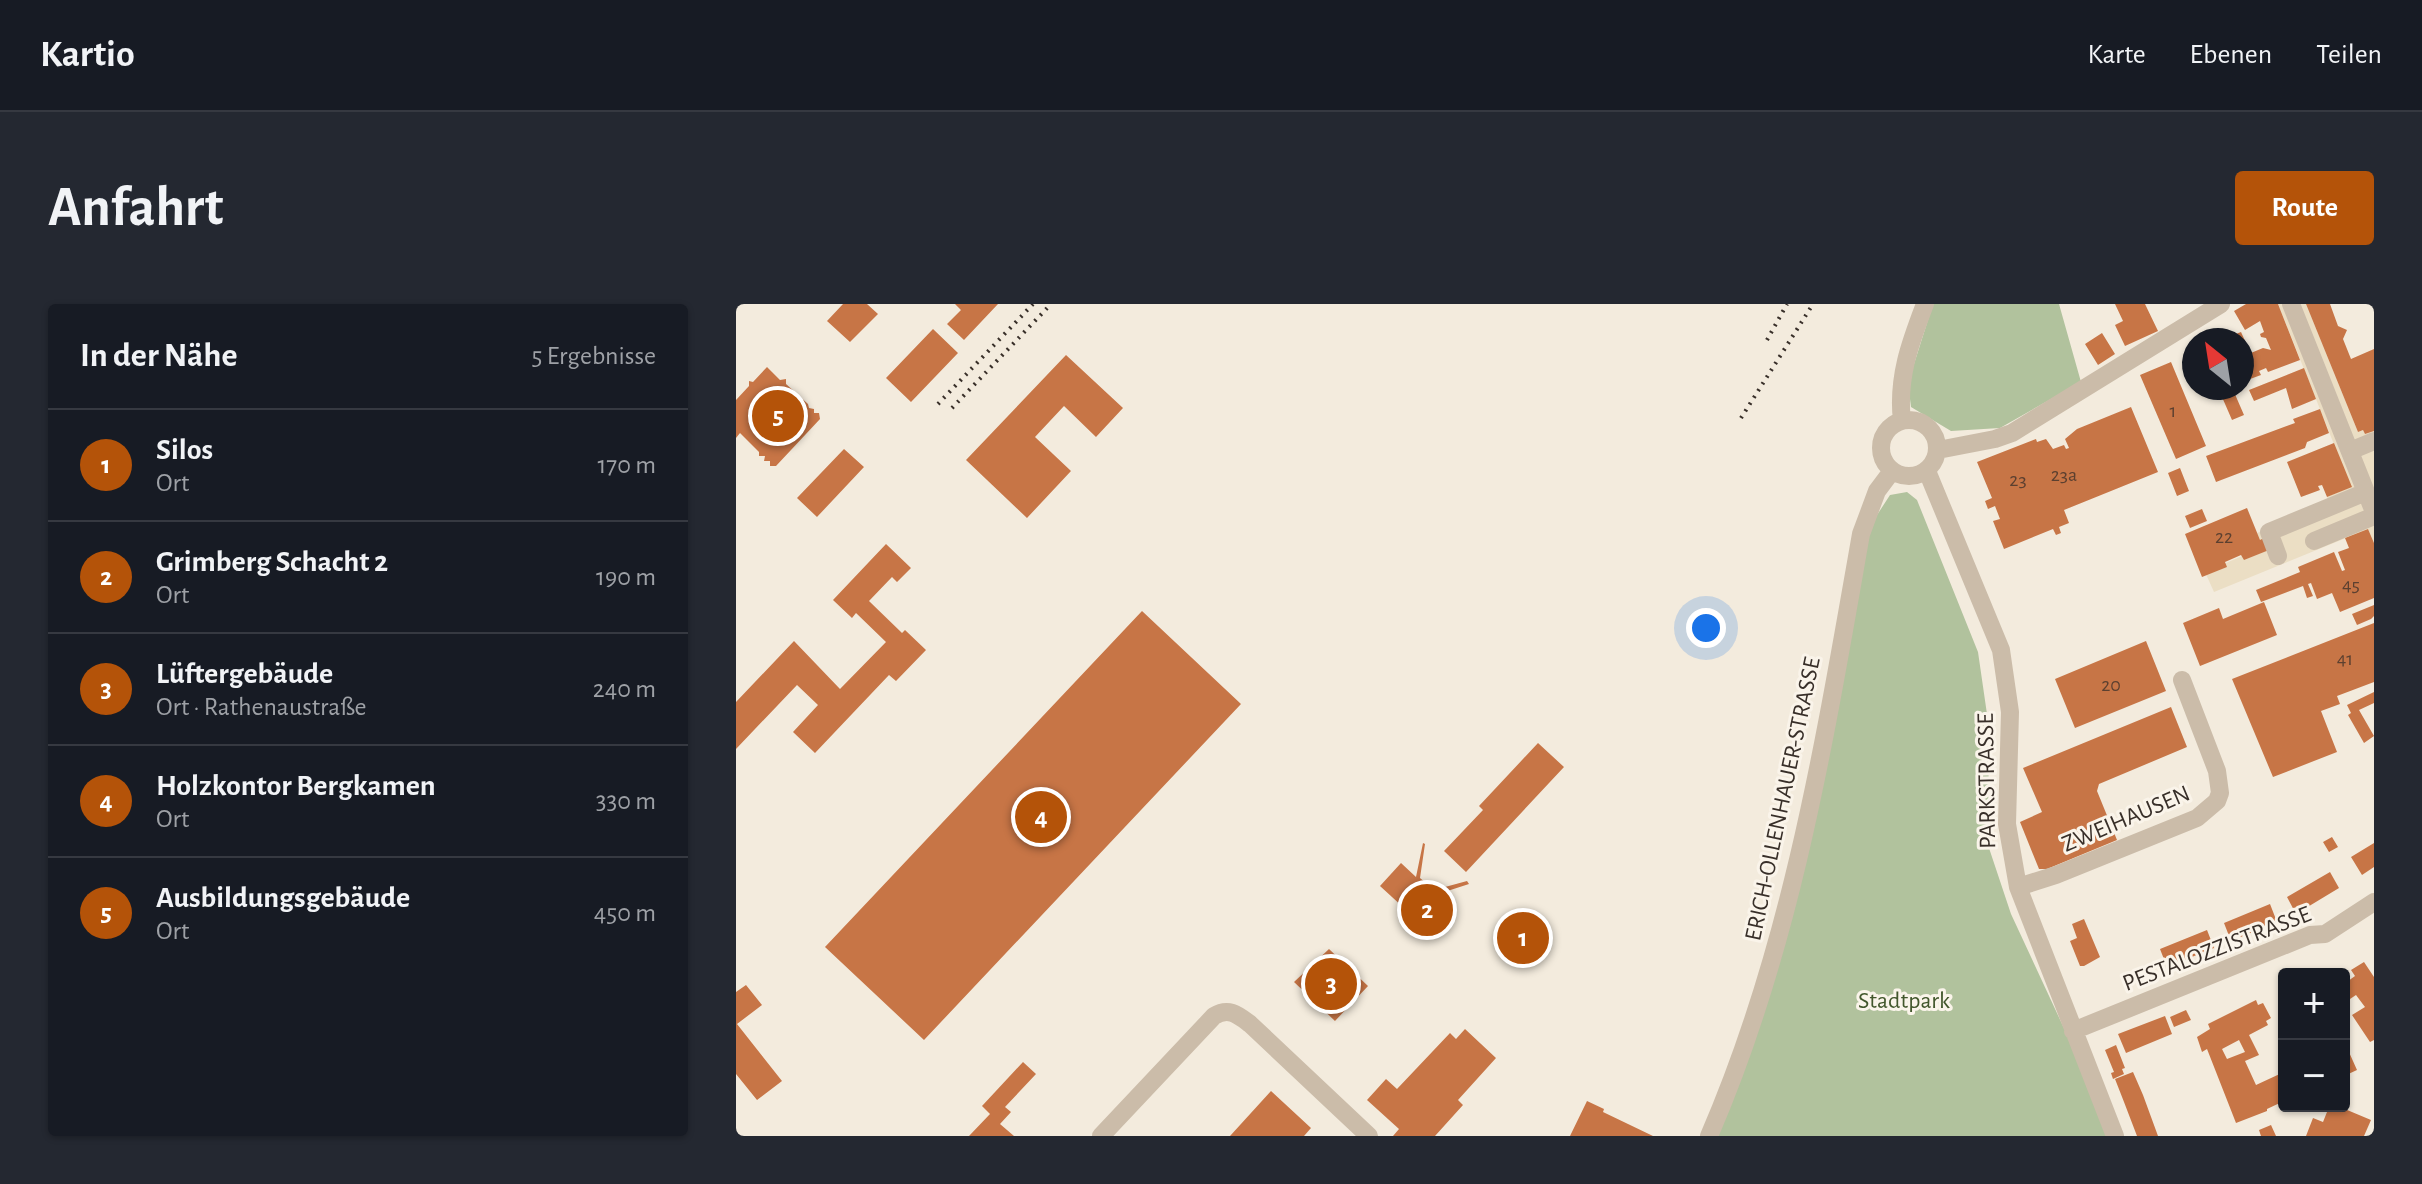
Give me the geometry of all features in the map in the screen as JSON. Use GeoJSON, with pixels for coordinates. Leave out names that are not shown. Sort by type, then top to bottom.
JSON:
{"type":"FeatureCollection","features":[{"type":"Feature","properties":{"kind":"street"},"geometry":{"type":"LineString","coordinates":[[1902,421],[1902,371],[1908,346],[1925,304]]}},
{"type":"Feature","properties":{"kind":"street"},"geometry":{"type":"LineString","coordinates":[[1938,450],[2012,433],[2221,304]]}},
{"type":"Feature","properties":{"kind":"street"},"geometry":{"type":"LineString","coordinates":[[2291,304],[2308,330],[2350,451],[2366,466],[2366,492],[2374,514],[2314,541]]}},
{"type":"Feature","properties":{"kind":"street"},"geometry":{"type":"LineString","coordinates":[[1913,420],[1923,423],[1937,439],[1938,450],[1935,462],[1927,471],[1908,477],[1892,471],[1881,454],[1881,443],[1885,433],[1902,421],[1913,420]]}},
{"type":"Feature","properties":{"kind":"street"},"geometry":{"type":"LineString","coordinates":[[2350,451],[2374,441]]}},
{"type":"Feature","properties":{"kind":"street","name":"ERICH-OLLENHAUER-STRASSE"},"geometry":{"type":"LineString","coordinates":[[1709,1136],[1751,1028],[1776,945],[1802,847],[1861,534],[1877,491],[1892,471]]}},
{"type":"Feature","properties":{"kind":"street","name":"PARKSTRASSE"},"geometry":{"type":"LineString","coordinates":[[1927,471],[2001,650],[2010,712],[2007,824],[2018,887],[2115,1136]]}},
{"type":"Feature","properties":{"kind":"street"},"geometry":{"type":"LineString","coordinates":[[2278,556],[2269,532],[2366,492]]}},
{"type":"Feature","properties":{"kind":"street","name":"ZWEIHAUSEN"},"geometry":{"type":"LineString","coordinates":[[2018,887],[2056,875],[2197,818],[2217,801],[2220,793],[2217,771],[2182,680]]}},
{"type":"Feature","properties":{"kind":"street","name":"PESTALOZZISTRASSE"},"geometry":{"type":"LineString","coordinates":[[2073,1031],[2310,935],[2325,934],[2374,902]]}},
{"type":"Feature","properties":{"kind":"street"},"geometry":{"type":"LineString","coordinates":[[1101,1136],[1214,1016],[1224,1011],[1250,1024],[1369,1136]]}},
{"type":"Feature","properties":{"kind":"green space"},"geometry":{"type":"Polygon","coordinates":[[[1933,304],[2059,304],[2081,382],[2000,428],[1951,431],[1911,407],[1908,383],[1933,304]]]}},
{"type":"Feature","properties":{"kind":"green space","name":"Stadtpark"},"geometry":{"type":"Polygon","coordinates":[[[1907,492],[1917,500],[1978,652],[1989,728],[1988,845],[2011,914],[2114,1136],[1711,1136],[1751,1030],[1866,532],[1890,495],[1907,492]]]}},
{"type":"Feature","properties":{"kind":"shaded area"},"geometry":{"type":"Polygon","coordinates":[[[2278,304],[2306,304],[2358,432],[2363,430],[2365,434],[2373,431],[2374,426],[2374,543],[2368,529],[2214,592],[2205,572],[2263,547],[2257,533],[2329,504],[2327,497],[2351,487],[2278,304]]]}},
{"type":"Feature","properties":{"kind":"building"},"geometry":{"type":"Polygon","coordinates":[[[843,304],[867,304],[878,314],[850,342],[827,321],[843,304]]]}},
{"type":"Feature","properties":{"kind":"building"},"geometry":{"type":"Polygon","coordinates":[[[955,304],[998,304],[964,340],[947,324],[961,310],[955,304]]]}},
{"type":"Feature","properties":{"kind":"building"},"geometry":{"type":"Polygon","coordinates":[[[2115,304],[2145,304],[2158,331],[2125,346],[2115,325],[2123,321],[2115,304]]]}},
{"type":"Feature","properties":{"kind":"building"},"geometry":{"type":"Polygon","coordinates":[[[2246,304],[2278,304],[2300,360],[2268,372],[2266,368],[2254,378],[2254,352],[2263,348],[2271,350],[2266,338],[2261,337],[2260,334],[2264,332],[2260,321],[2244,328],[2234,311],[2246,304]]]}},
{"type":"Feature","properties":{"kind":"building"},"geometry":{"type":"Polygon","coordinates":[[[2306,304],[2330,304],[2338,326],[2347,330],[2343,339],[2351,359],[2374,349],[2374,431],[2365,434],[2363,430],[2358,432],[2306,304]]]}},
{"type":"Feature","properties":{"kind":"building"},"geometry":{"type":"Polygon","coordinates":[[[933,329],[958,353],[911,402],[886,378],[933,329]]]}},
{"type":"Feature","properties":{"kind":"building"},"geometry":{"type":"Polygon","coordinates":[[[2102,333],[2115,354],[2098,365],[2085,344],[2102,333]]]}},
{"type":"Feature","properties":{"kind":"building"},"geometry":{"type":"Polygon","coordinates":[[[1066,355],[1123,408],[1096,437],[1064,406],[1035,437],[1071,471],[1027,518],[966,460],[1066,355]]]}},
{"type":"Feature","properties":{"kind":"building"},"geometry":{"type":"Polygon","coordinates":[[[2171,362],[2182,388],[2182,400],[2187,400],[2206,446],[2176,459],[2140,375],[2171,362]]]}},
{"type":"Feature","properties":{"kind":"building"},"geometry":{"type":"Polygon","coordinates":[[[767,367],[780,380],[786,379],[786,384],[809,408],[814,409],[814,413],[819,413],[820,419],[776,466],[764,461],[765,456],[759,456],[759,452],[740,433],[736,438],[736,400],[749,386],[749,381],[753,382],[767,367]]]}},
{"type":"Feature","properties":{"kind":"building"},"geometry":{"type":"Polygon","coordinates":[[[2304,368],[2316,399],[2292,409],[2286,388],[2254,401],[2254,388],[2304,368]]]}},
{"type":"Feature","properties":{"kind":"building"},"geometry":{"type":"Polygon","coordinates":[[[2223,400],[2237,400],[2244,415],[2232,420],[2223,400]]]}},
{"type":"Feature","properties":{"kind":"building"},"geometry":{"type":"Polygon","coordinates":[[[2131,407],[2158,472],[2064,510],[2069,523],[2059,527],[2061,533],[2056,535],[2053,529],[2004,549],[1993,521],[2000,519],[1995,506],[1988,509],[1985,501],[1992,498],[1977,462],[2036,439],[2037,442],[2046,439],[2053,449],[2064,445],[2066,449],[2069,448],[2065,439],[2077,429],[2131,407]]]}},
{"type":"Feature","properties":{"kind":"building"},"geometry":{"type":"Polygon","coordinates":[[[2320,409],[2329,433],[2307,442],[2305,448],[2216,482],[2206,456],[2295,423],[2293,419],[2320,409]]]}},
{"type":"Feature","properties":{"kind":"building"},"geometry":{"type":"Polygon","coordinates":[[[2334,443],[2352,487],[2327,497],[2322,485],[2318,486],[2320,490],[2301,497],[2287,462],[2334,443]]]}},
{"type":"Feature","properties":{"kind":"building"},"geometry":{"type":"Polygon","coordinates":[[[844,449],[864,467],[817,517],[797,498],[844,449]]]}},
{"type":"Feature","properties":{"kind":"building"},"geometry":{"type":"Polygon","coordinates":[[[2180,468],[2189,491],[2177,496],[2168,473],[2180,468]]]}},
{"type":"Feature","properties":{"kind":"building"},"geometry":{"type":"Polygon","coordinates":[[[2247,508],[2260,540],[2264,538],[2269,550],[2244,560],[2241,555],[2225,562],[2227,567],[2202,577],[2185,534],[2247,508]]]}},
{"type":"Feature","properties":{"kind":"building"},"geometry":{"type":"Polygon","coordinates":[[[2202,509],[2207,521],[2190,528],[2185,516],[2202,509]]]}},
{"type":"Feature","properties":{"kind":"building"},"geometry":{"type":"Polygon","coordinates":[[[2368,529],[2374,543],[2374,598],[2340,612],[2332,593],[2317,599],[2311,583],[2308,584],[2313,596],[2307,598],[2303,586],[2261,602],[2256,590],[2300,572],[2298,567],[2334,552],[2342,571],[2345,570],[2338,552],[2349,548],[2345,538],[2368,529]]]}},
{"type":"Feature","properties":{"kind":"building"},"geometry":{"type":"Polygon","coordinates":[[[886,544],[911,568],[897,582],[892,577],[869,601],[902,633],[905,630],[926,650],[896,681],[889,675],[815,753],[793,732],[818,705],[797,685],[736,749],[736,702],[794,641],[840,689],[886,642],[856,613],[852,618],[833,600],[886,544]]]}},
{"type":"Feature","properties":{"kind":"building"},"geometry":{"type":"Polygon","coordinates":[[[2264,602],[2277,635],[2200,666],[2183,623],[2219,608],[2223,619],[2264,602]]]}},
{"type":"Feature","properties":{"kind":"building"},"geometry":{"type":"Polygon","coordinates":[[[2374,605],[2374,616],[2357,625],[2352,614],[2374,605]]]}},
{"type":"Feature","properties":{"kind":"building"},"geometry":{"type":"Polygon","coordinates":[[[1142,611],[1241,704],[924,1040],[825,947],[1142,611]]]}},
{"type":"Feature","properties":{"kind":"building"},"geometry":{"type":"Polygon","coordinates":[[[2374,623],[2374,682],[2337,696],[2340,704],[2321,711],[2337,752],[2273,777],[2232,679],[2374,623]]]}},
{"type":"Feature","properties":{"kind":"building"},"geometry":{"type":"Polygon","coordinates":[[[2146,641],[2166,691],[2075,728],[2055,679],[2146,641]]]}},
{"type":"Feature","properties":{"kind":"building"},"geometry":{"type":"Polygon","coordinates":[[[2374,692],[2374,703],[2359,710],[2374,736],[2364,743],[2348,715],[2351,713],[2347,705],[2374,692]]]}},
{"type":"Feature","properties":{"kind":"building"},"geometry":{"type":"Polygon","coordinates":[[[2171,707],[2187,747],[2099,784],[2097,791],[2117,840],[2047,869],[2039,869],[2020,822],[2042,812],[2023,768],[2171,707]]]}},
{"type":"Feature","properties":{"kind":"building"},"geometry":{"type":"Polygon","coordinates":[[[1538,743],[1564,767],[1466,872],[1444,851],[1483,810],[1479,806],[1538,743]]]}},
{"type":"Feature","properties":{"kind":"building"},"geometry":{"type":"Polygon","coordinates":[[[2332,837],[2338,847],[2329,852],[2323,842],[2332,837]]]}},
{"type":"Feature","properties":{"kind":"building"},"geometry":{"type":"Polygon","coordinates":[[[1423,843],[1420,878],[1434,890],[1467,881],[1469,884],[1435,895],[1449,907],[1428,930],[1380,886],[1401,863],[1416,877],[1423,843]]]}},
{"type":"Feature","properties":{"kind":"building"},"geometry":{"type":"Polygon","coordinates":[[[2374,843],[2374,867],[2362,875],[2351,857],[2374,843]]]}},
{"type":"Feature","properties":{"kind":"building"},"geometry":{"type":"Polygon","coordinates":[[[2330,872],[2339,888],[2296,914],[2287,897],[2330,872]]]}},
{"type":"Feature","properties":{"kind":"building"},"geometry":{"type":"Polygon","coordinates":[[[2270,904],[2277,922],[2231,941],[2224,923],[2270,904]]]}},
{"type":"Feature","properties":{"kind":"building"},"geometry":{"type":"Polygon","coordinates":[[[2084,919],[2100,957],[2080,966],[2070,941],[2077,938],[2072,924],[2084,919]]]}},
{"type":"Feature","properties":{"kind":"building"},"geometry":{"type":"Polygon","coordinates":[[[1532,920],[1542,928],[1515,956],[1506,948],[1532,920]]]}},
{"type":"Feature","properties":{"kind":"building"},"geometry":{"type":"Polygon","coordinates":[[[2207,930],[2214,948],[2167,967],[2160,949],[2207,930]]]}},
{"type":"Feature","properties":{"kind":"building"},"geometry":{"type":"Polygon","coordinates":[[[1329,949],[1368,986],[1335,1021],[1294,982],[1329,949]]]}},
{"type":"Feature","properties":{"kind":"building"},"geometry":{"type":"Polygon","coordinates":[[[2364,962],[2374,977],[2374,1040],[2370,1042],[2352,1015],[2365,1007],[2356,995],[2350,999],[2350,980],[2355,976],[2351,970],[2364,962]]]}},
{"type":"Feature","properties":{"kind":"building"},"geometry":{"type":"Polygon","coordinates":[[[746,985],[762,1005],[737,1024],[782,1081],[757,1100],[736,1074],[736,992],[746,985]]]}},
{"type":"Feature","properties":{"kind":"building"},"geometry":{"type":"Polygon","coordinates":[[[2256,1000],[2258,1005],[2263,1003],[2271,1018],[2266,1021],[2268,1025],[2249,1035],[2259,1055],[2245,1061],[2256,1085],[2278,1075],[2278,1104],[2236,1123],[2207,1049],[2202,1052],[2197,1037],[2210,1029],[2208,1024],[2256,1000]],[[2239,1040],[2222,1049],[2227,1059],[2245,1052],[2239,1040]]]}},
{"type":"Feature","properties":{"kind":"building"},"geometry":{"type":"Polygon","coordinates":[[[2186,1010],[2191,1020],[2174,1027],[2170,1017],[2186,1010]]]}},
{"type":"Feature","properties":{"kind":"building"},"geometry":{"type":"Polygon","coordinates":[[[2165,1016],[2172,1034],[2126,1053],[2118,1034],[2165,1016]]]}},
{"type":"Feature","properties":{"kind":"building"},"geometry":{"type":"Polygon","coordinates":[[[1465,1029],[1496,1058],[1458,1100],[1463,1105],[1435,1136],[1393,1136],[1399,1129],[1367,1100],[1386,1079],[1397,1089],[1450,1033],[1456,1039],[1465,1029]]]}},
{"type":"Feature","properties":{"kind":"building"},"geometry":{"type":"Polygon","coordinates":[[[2116,1045],[2125,1068],[2122,1069],[2124,1074],[2113,1079],[2111,1073],[2114,1072],[2105,1050],[2116,1045]]]}},
{"type":"Feature","properties":{"kind":"building"},"geometry":{"type":"Polygon","coordinates":[[[2350,1054],[2357,1070],[2350,1073],[2350,1054]]]}},
{"type":"Feature","properties":{"kind":"building"},"geometry":{"type":"Polygon","coordinates":[[[1023,1062],[1036,1074],[1005,1107],[1011,1112],[1000,1124],[1014,1136],[969,1136],[990,1114],[982,1106],[1023,1062]]]}},
{"type":"Feature","properties":{"kind":"building"},"geometry":{"type":"Polygon","coordinates":[[[2133,1072],[2158,1136],[2137,1136],[2115,1079],[2133,1072]]]}},
{"type":"Feature","properties":{"kind":"building"},"geometry":{"type":"Polygon","coordinates":[[[1271,1091],[1311,1128],[1304,1136],[1230,1136],[1271,1091]]]}},
{"type":"Feature","properties":{"kind":"building"},"geometry":{"type":"Polygon","coordinates":[[[1587,1101],[1604,1109],[1603,1112],[1653,1136],[1570,1136],[1587,1101]]]}},
{"type":"Feature","properties":{"kind":"building"},"geometry":{"type":"Polygon","coordinates":[[[2350,1111],[2371,1120],[2364,1136],[2306,1136],[2313,1118],[2323,1122],[2327,1112],[2350,1111]]]}},
{"type":"Feature","properties":{"kind":"building"},"geometry":{"type":"Polygon","coordinates":[[[2271,1125],[2276,1136],[2261,1136],[2259,1130],[2271,1125]]]}},
{"type":"Feature","properties":{"kind":"railway"},"geometry":{"type":"LineString","coordinates":[[938,404],[1033,304]]}},
{"type":"Feature","properties":{"kind":"railway"},"geometry":{"type":"LineString","coordinates":[[952,408],[1051,304]]}},
{"type":"Feature","properties":{"kind":"railway"},"geometry":{"type":"LineString","coordinates":[[1767,340],[1787,304]]}},
{"type":"Feature","properties":{"kind":"railway"},"geometry":{"type":"LineString","coordinates":[[1741,418],[1813,304]]}},
{"type":"Feature","properties":{"kind":"place","name":"Ausbildungsgebäude"},"geometry":{"type":"Point","coordinates":[778,416]}},
{"type":"Feature","properties":{"kind":"place","name":"Holzkontor Bergkamen"},"geometry":{"type":"Point","coordinates":[1041,817]}},
{"type":"Feature","properties":{"kind":"place","name":"Grimberg Schacht 2"},"geometry":{"type":"Point","coordinates":[1427,910]}},
{"type":"Feature","properties":{"kind":"place","name":"Silos"},"geometry":{"type":"Point","coordinates":[1523,938]}},
{"type":"Feature","properties":{"kind":"place","name":"Lüftergebäude"},"geometry":{"type":"Point","coordinates":[1331,984]}}]}
